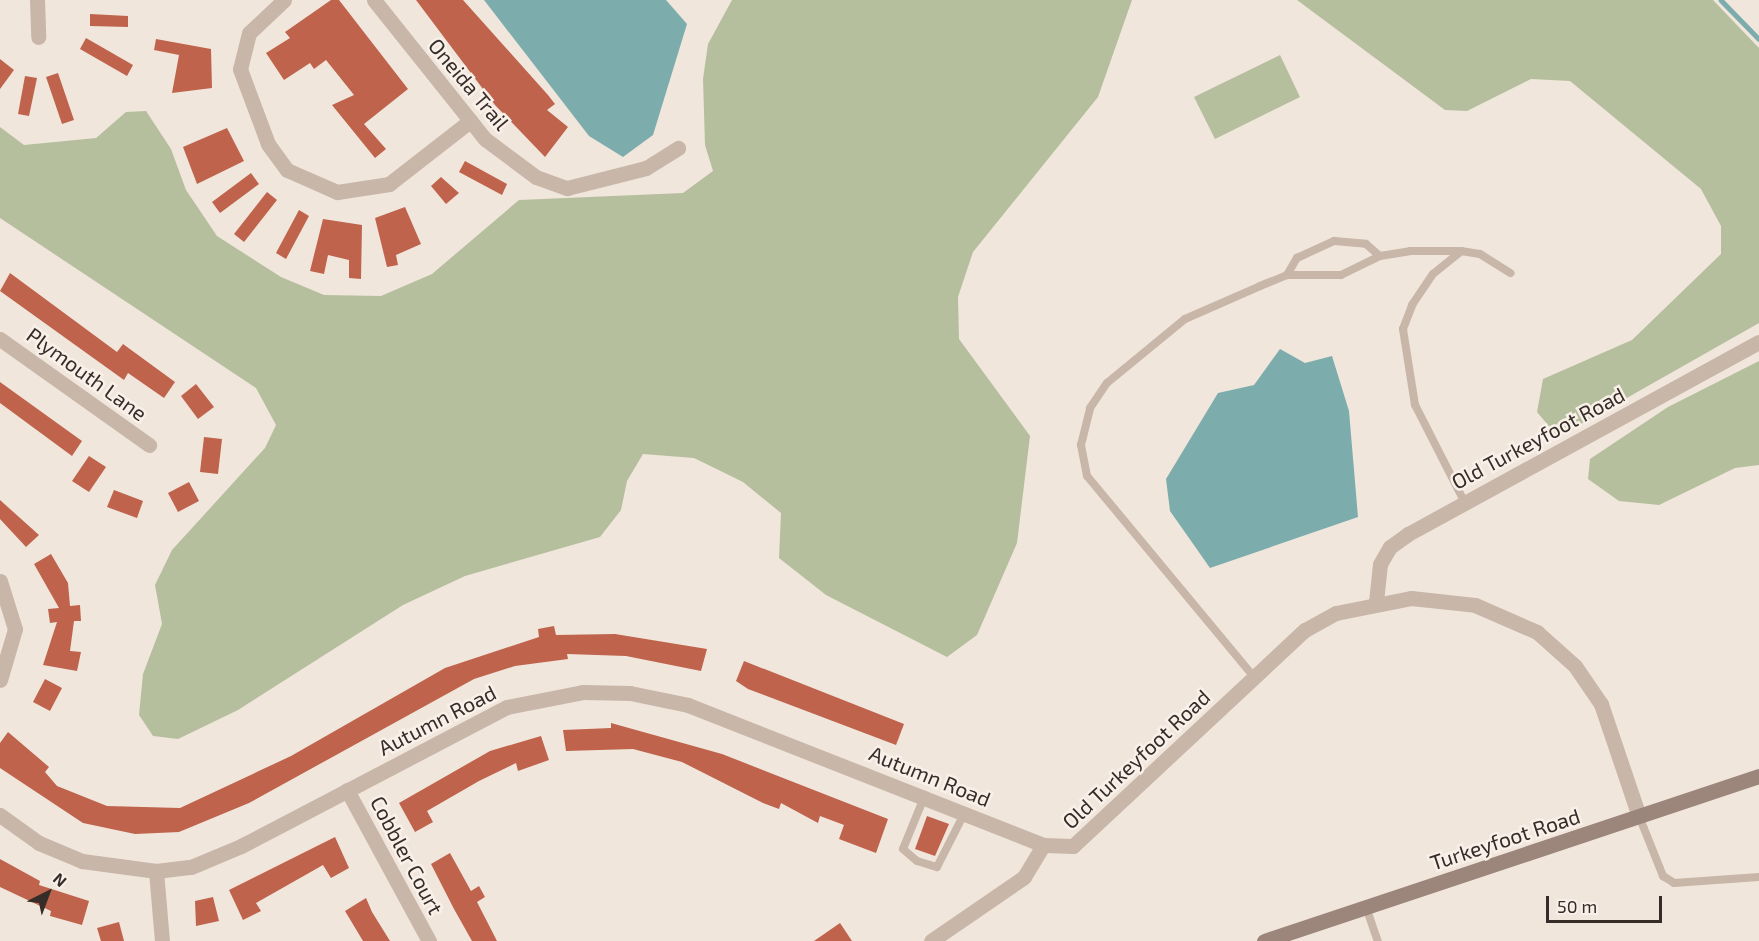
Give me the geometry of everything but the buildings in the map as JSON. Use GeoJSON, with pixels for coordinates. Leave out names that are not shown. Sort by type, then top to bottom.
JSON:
{"type":"FeatureCollection","features":[{"type":"Feature","properties":{"kind":"main road","name":"Turkeyfoot Road"},"geometry":{"type":"LineString","coordinates":[[1264,941],[1759,776]]}},
{"type":"Feature","properties":{"kind":"street"},"geometry":{"type":"LineString","coordinates":[[38,0],[38,37]]}},
{"type":"Feature","properties":{"kind":"street"},"geometry":{"type":"LineString","coordinates":[[284,0],[249,33],[240,69],[268,144],[287,170],[337,192],[389,184],[470,121]]}},
{"type":"Feature","properties":{"kind":"street","name":"Oneida Trail"},"geometry":{"type":"LineString","coordinates":[[374,0],[470,121],[498,151],[536,177],[567,188],[646,168],[678,147]]}},
{"type":"Feature","properties":{"kind":"street","name":"Plymouth Lane"},"geometry":{"type":"LineString","coordinates":[[0,339],[149,445]]}},
{"type":"Feature","properties":{"kind":"street","name":"Old Turkeyfoot Road"},"geometry":{"type":"LineString","coordinates":[[1376,602],[1377,573],[1390,547],[1464,501],[1545,462],[1703,368],[1759,342]]}},
{"type":"Feature","properties":{"kind":"street"},"geometry":{"type":"LineString","coordinates":[[0,581],[15,628],[0,680]]}},
{"type":"Feature","properties":{"kind":"street","name":"Old Turkeyfoot Road"},"geometry":{"type":"LineString","coordinates":[[931,941],[1024,877],[1043,844],[1073,846],[1099,827],[1254,676],[1305,630],[1336,613],[1376,602],[1411,598],[1475,605],[1537,632],[1575,666],[1601,704],[1639,816]]}},
{"type":"Feature","properties":{"kind":"street","name":"Autumn Road"},"geometry":{"type":"LineString","coordinates":[[0,815],[62,854],[119,869],[156,871],[191,867],[241,846],[507,707],[583,692],[630,693],[688,705],[926,795],[1043,844]]}},
{"type":"Feature","properties":{"kind":"street","name":"Cobbler Court"},"geometry":{"type":"LineString","coordinates":[[347,790],[429,941]]}},
{"type":"Feature","properties":{"kind":"street"},"geometry":{"type":"LineString","coordinates":[[156,871],[162,941]]}},
{"type":"Feature","properties":{"kind":"lane"},"geometry":{"type":"LineString","coordinates":[[1287,275],[1297,258],[1334,241],[1366,244],[1380,256]]}},
{"type":"Feature","properties":{"kind":"lane"},"geometry":{"type":"LineString","coordinates":[[1254,676],[1087,476],[1081,445],[1090,408],[1107,383],[1185,319],[1287,275],[1341,275],[1380,256],[1436,248],[1480,254],[1511,273]]}},
{"type":"Feature","properties":{"kind":"lane"},"geometry":{"type":"LineString","coordinates":[[1461,251],[1433,274],[1412,304],[1403,329],[1415,405],[1464,501]]}},
{"type":"Feature","properties":{"kind":"lane"},"geometry":{"type":"LineString","coordinates":[[926,795],[903,849],[916,861],[937,867],[965,811]]}},
{"type":"Feature","properties":{"kind":"lane"},"geometry":{"type":"LineString","coordinates":[[1639,816],[1663,876],[1674,883],[1759,878]]}},
{"type":"Feature","properties":{"kind":"lane"},"geometry":{"type":"LineString","coordinates":[[1366,907],[1378,941]]}},
{"type":"Feature","properties":{"kind":"green space"},"geometry":{"type":"Polygon","coordinates":[[[732,0],[1132,0],[1098,97],[973,252],[958,297],[959,339],[1030,436],[1017,543],[977,635],[947,657],[826,595],[779,558],[781,513],[743,482],[694,458],[643,454],[627,481],[621,510],[600,537],[465,576],[403,605],[238,710],[178,739],[153,736],[139,715],[143,674],[162,624],[155,585],[172,550],[265,448],[276,425],[256,388],[0,218],[0,127],[24,145],[96,138],[126,112],[146,111],[171,149],[186,190],[217,236],[281,277],[324,295],[381,296],[432,274],[519,200],[683,193],[713,171],[705,145],[703,79],[708,44],[732,0]]]}},
{"type":"Feature","properties":{"kind":"green space"},"geometry":{"type":"Polygon","coordinates":[[[1297,0],[1713,0],[1759,48],[1759,323],[1558,437],[1537,412],[1543,379],[1632,340],[1721,254],[1721,226],[1701,189],[1570,81],[1531,79],[1467,111],[1445,110],[1297,0]]]}},
{"type":"Feature","properties":{"kind":"green space"},"geometry":{"type":"Polygon","coordinates":[[[1280,55],[1300,97],[1215,139],[1194,97],[1280,55]]]}},
{"type":"Feature","properties":{"kind":"green space"},"geometry":{"type":"Polygon","coordinates":[[[1759,361],[1759,465],[1735,468],[1659,505],[1619,501],[1588,479],[1590,459],[1668,407],[1759,361]]]}},
{"type":"Feature","properties":{"kind":"water"},"geometry":{"type":"Polygon","coordinates":[[[484,0],[666,0],[687,24],[653,135],[623,157],[589,136],[484,0]]]}},
{"type":"Feature","properties":{"kind":"water"},"geometry":{"type":"Polygon","coordinates":[[[1280,349],[1305,363],[1332,356],[1349,411],[1358,517],[1210,568],[1170,511],[1166,479],[1218,393],[1254,385],[1280,349]]]}},
{"type":"Feature","properties":{"kind":"waterway"},"geometry":{"type":"LineString","coordinates":[[1721,0],[1759,39]]}}]}
